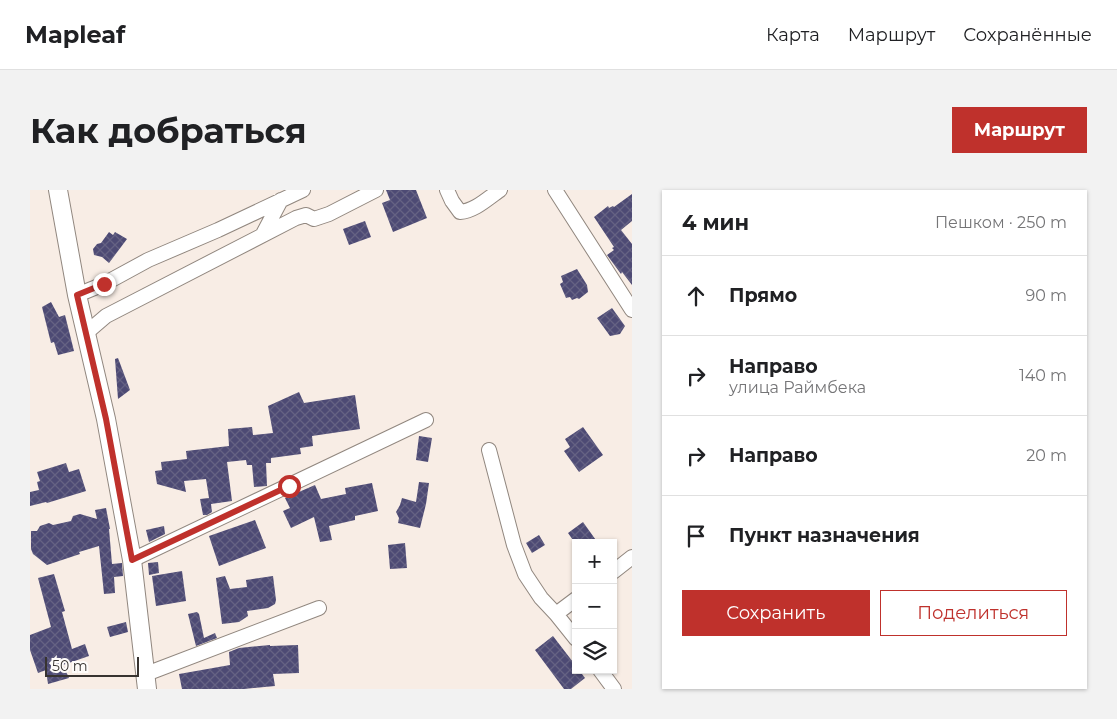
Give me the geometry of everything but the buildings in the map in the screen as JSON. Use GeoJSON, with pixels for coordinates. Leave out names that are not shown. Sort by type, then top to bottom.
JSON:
{"type":"FeatureCollection","features":[{"type":"Feature","properties":{"kind":"street"},"geometry":{"type":"LineString","coordinates":[[58,190],[85,334],[106,419],[132,560],[146,681],[319,608]]}},
{"type":"Feature","properties":{"kind":"street"},"geometry":{"type":"LineString","coordinates":[[77,295],[104,284],[148,260],[303,190]]}},
{"type":"Feature","properties":{"kind":"street"},"geometry":{"type":"LineString","coordinates":[[85,334],[106,316],[263,234],[306,215],[314,219],[329,214],[376,190]]}},
{"type":"Feature","properties":{"kind":"street"},"geometry":{"type":"LineString","coordinates":[[448,190],[452,201],[460,212],[466,212],[476,208],[500,190]]}},
{"type":"Feature","properties":{"kind":"street"},"geometry":{"type":"LineString","coordinates":[[555,190],[632,310]]}},
{"type":"Feature","properties":{"kind":"street"},"geometry":{"type":"LineString","coordinates":[[263,234],[281,200]]}},
{"type":"Feature","properties":{"kind":"street"},"geometry":{"type":"LineString","coordinates":[[132,560],[426,420]]}},
{"type":"Feature","properties":{"kind":"street"},"geometry":{"type":"LineString","coordinates":[[489,450],[514,545],[525,574],[541,598],[572,634]]}},
{"type":"Feature","properties":{"kind":"street"},"geometry":{"type":"LineString","coordinates":[[617,569],[632,557]]}},
{"type":"Feature","properties":{"kind":"street"},"geometry":{"type":"LineString","coordinates":[[556,614],[572,602]]}},
{"type":"Feature","properties":{"kind":"street"},"geometry":{"type":"LineString","coordinates":[[603,674],[614,689]]}},
{"type":"Feature","properties":{"kind":"route"},"geometry":{"type":"LineString","coordinates":[[104,284],[77,295],[106,419],[132,560],[289,486]]}}]}
